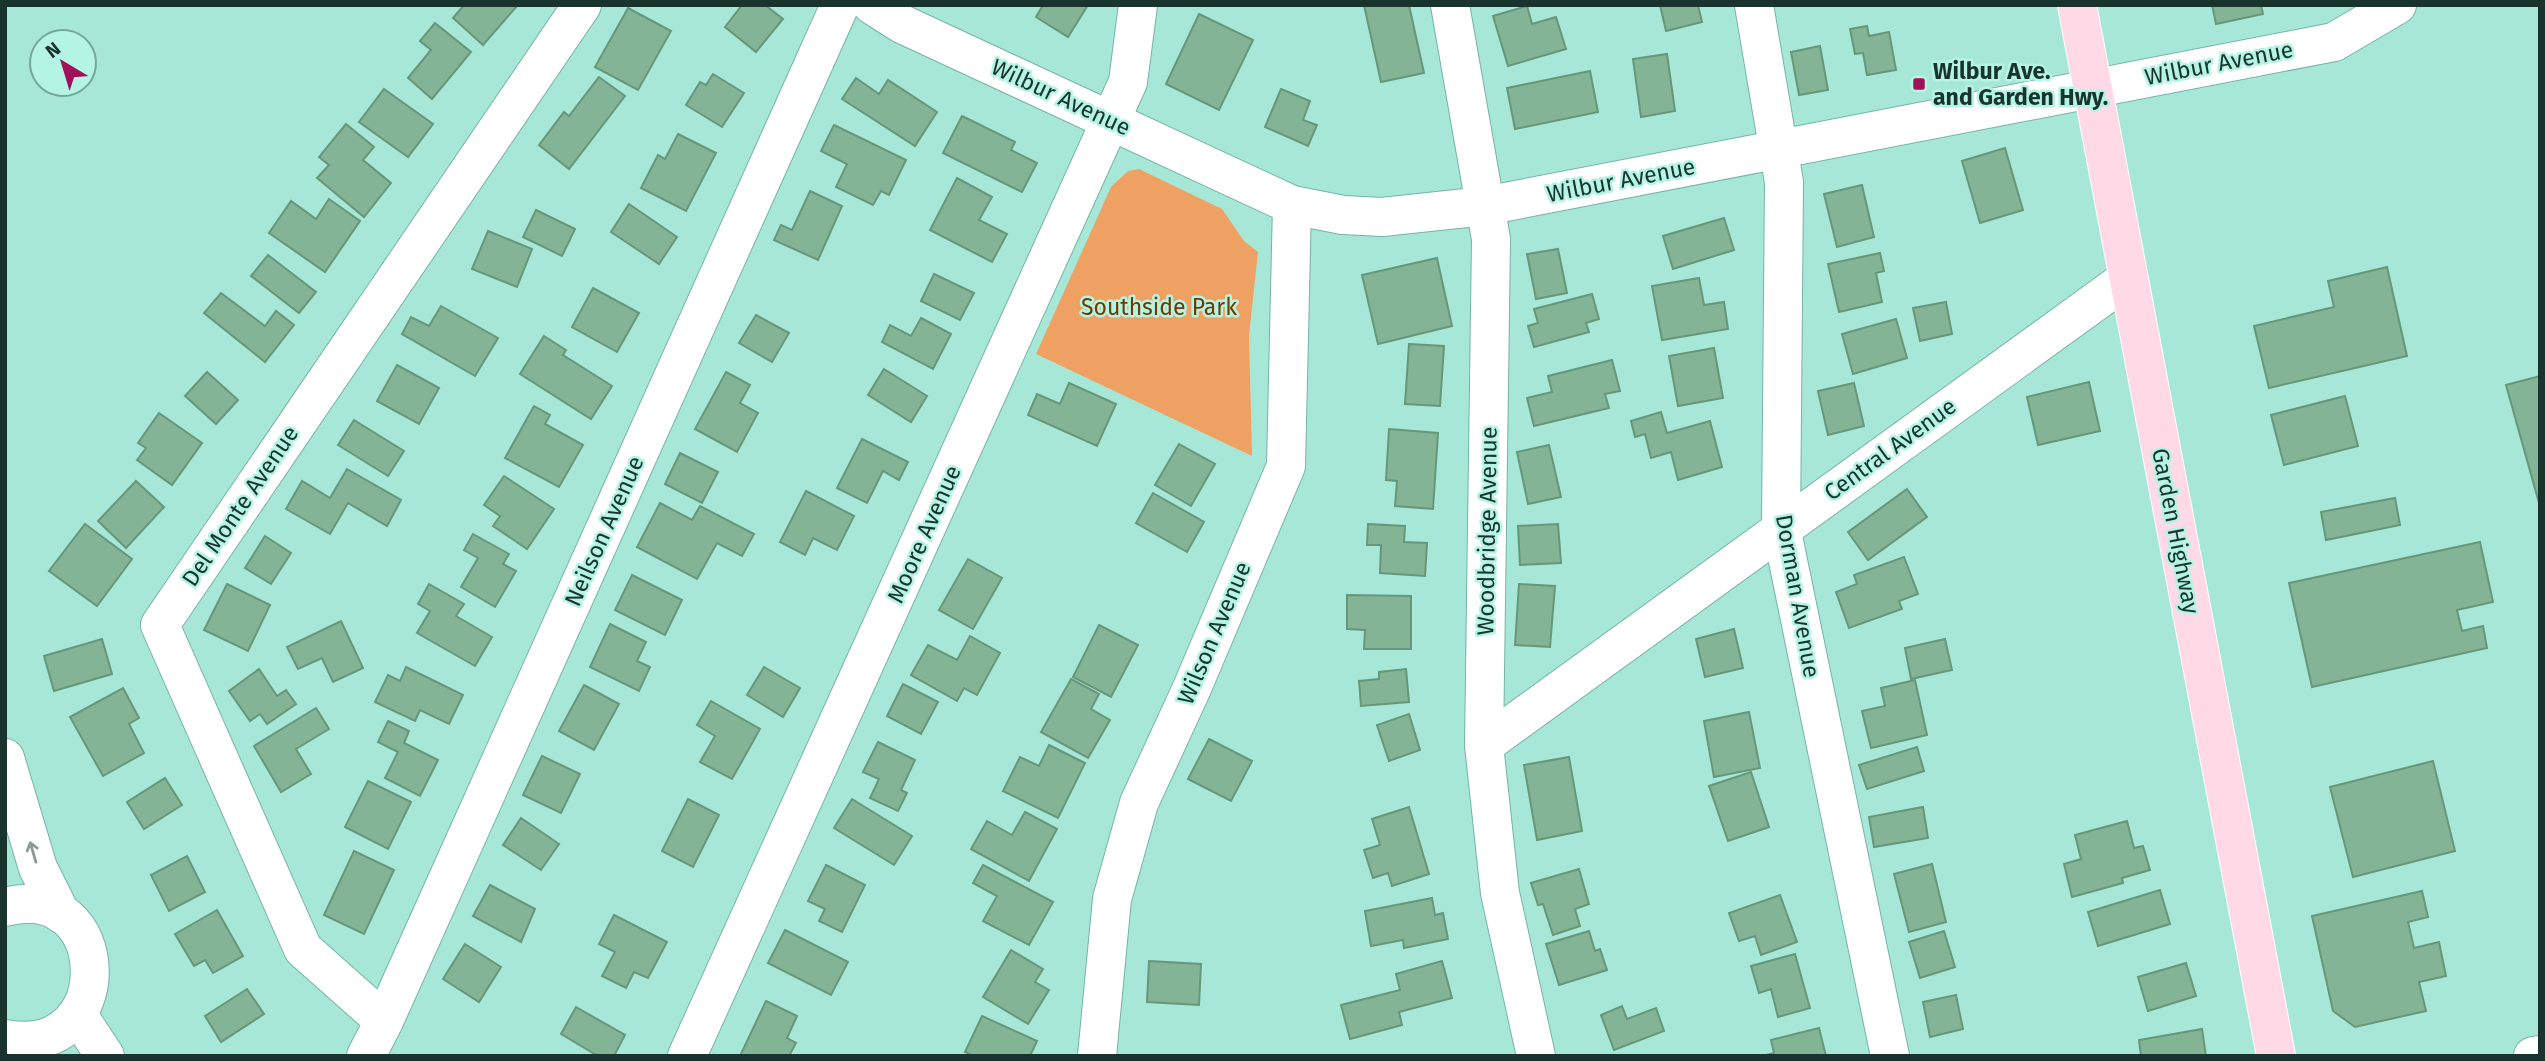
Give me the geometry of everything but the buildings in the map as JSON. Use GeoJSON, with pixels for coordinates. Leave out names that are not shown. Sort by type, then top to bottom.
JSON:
{"type":"FeatureCollection","features":[{"type":"Feature","properties":{"kind":"main road","name":"Garden Highway"},"geometry":{"type":"LineString","coordinates":[[2077,5],[2276,1056]]}},
{"type":"Feature","properties":{"kind":"street","name":"Del Monte Avenue"},"geometry":{"type":"LineString","coordinates":[[384,1021],[303,950],[160,625],[582,5]]}},
{"type":"Feature","properties":{"kind":"street","name":"Neilson Avenue"},"geometry":{"type":"LineString","coordinates":[[366,1056],[840,5]]}},
{"type":"Feature","properties":{"kind":"street","name":"Wilbur Avenue"},"geometry":{"type":"LineString","coordinates":[[872,5],[902,24],[1292,205],[1343,215],[1382,217],[1485,206],[2334,42],[2397,5]]}},
{"type":"Feature","properties":{"kind":"street","name":"Moore Avenue"},"geometry":{"type":"LineString","coordinates":[[687,1056],[1128,82],[1138,5]]}},
{"type":"Feature","properties":{"kind":"street","name":"Woodbridge Avenue"},"geometry":{"type":"LineString","coordinates":[[1450,5],[1491,239],[1484,745],[1500,892],[1536,1056]]}},
{"type":"Feature","properties":{"kind":"street","name":"Dorman Avenue"},"geometry":{"type":"LineString","coordinates":[[1754,5],[1784,182],[1781,527],[1890,1056]]}},
{"type":"Feature","properties":{"kind":"street","name":"Wilson Avenue"},"geometry":{"type":"LineString","coordinates":[[1097,1056],[1112,898],[1139,803],[1192,688],[1286,466],[1292,205]]}},
{"type":"Feature","properties":{"kind":"street","name":"Central Avenue"},"geometry":{"type":"LineString","coordinates":[[1484,745],[1781,527],[2128,278]]}},
{"type":"Feature","properties":{"kind":"street"},"geometry":{"type":"LineString","coordinates":[[5,758],[38,869],[61,915]]}},
{"type":"Feature","properties":{"kind":"street"},"geometry":{"type":"LineString","coordinates":[[5,907],[17,904],[40,905],[61,915],[78,930],[89,950],[91,961],[89,994],[78,1015],[61,1030],[40,1040],[18,1045]]}},
{"type":"Feature","properties":{"kind":"street"},"geometry":{"type":"LineString","coordinates":[[78,1015],[105,1056]]}},
{"type":"Feature","properties":{"kind":"street"},"geometry":{"type":"LineString","coordinates":[[2533,1056],[2540,1055]]}},
{"type":"Feature","properties":{"kind":"green space","name":"Southside Park"},"geometry":{"type":"Polygon","coordinates":[[[1139,169],[1222,209],[1244,241],[1258,252],[1249,335],[1252,456],[1036,354],[1111,187],[1128,171],[1139,169]]]}},
{"type":"Feature","properties":{"kind":"place","name":"Wilbur Ave. and Garden Hwy."},"geometry":{"type":"Point","coordinates":[1919,84]}}]}
